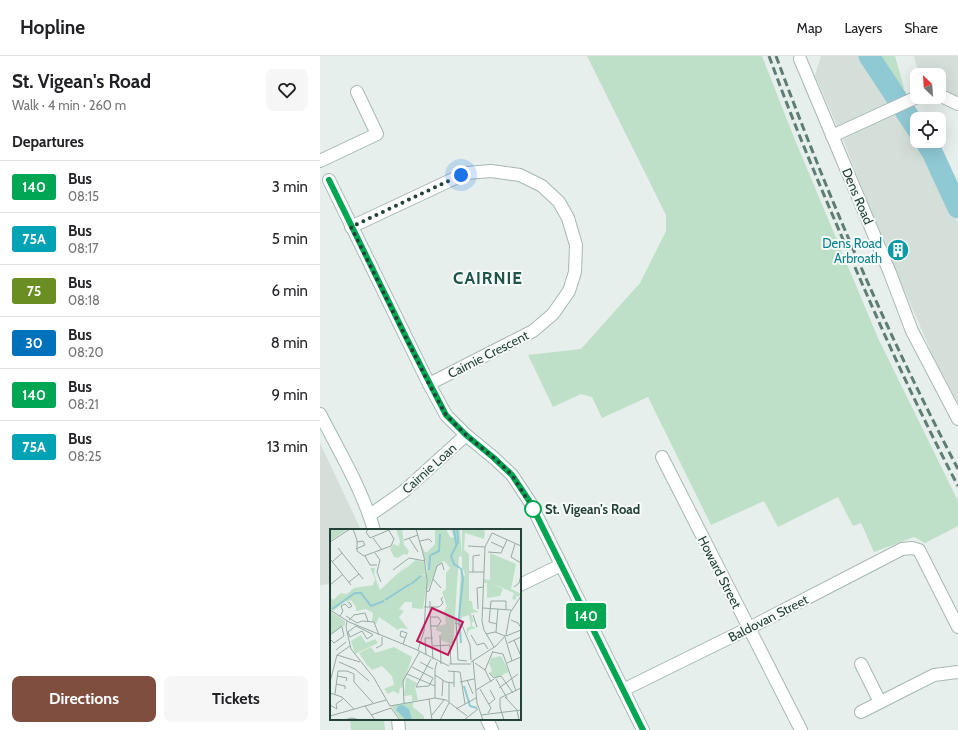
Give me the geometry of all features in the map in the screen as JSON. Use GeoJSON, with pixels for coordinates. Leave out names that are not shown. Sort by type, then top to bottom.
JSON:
{"type":"FeatureCollection","features":[{"type":"Feature","properties":{"kind":"street","name":"Dens Road"},"geometry":{"type":"LineString","coordinates":[[800,59],[890,273],[912,331],[958,419]]}},
{"type":"Feature","properties":{"kind":"street"},"geometry":{"type":"LineString","coordinates":[[320,161],[377,134],[357,92]]}},
{"type":"Feature","properties":{"kind":"street"},"geometry":{"type":"LineString","coordinates":[[946,98],[958,104]]}},
{"type":"Feature","properties":{"kind":"street"},"geometry":{"type":"LineString","coordinates":[[832,136],[910,100]]}},
{"type":"Feature","properties":{"kind":"street","name":"Cairnie Loan"},"geometry":{"type":"LineString","coordinates":[[320,161],[429,384],[446,415],[466,435],[403,492],[370,514]]}},
{"type":"Feature","properties":{"kind":"street","name":"Cairnie Crescent"},"geometry":{"type":"LineString","coordinates":[[351,227],[466,173],[490,171],[520,175],[542,186],[559,202],[568,218],[576,245],[575,272],[568,291],[553,314],[533,331],[429,384]]}},
{"type":"Feature","properties":{"kind":"street"},"geometry":{"type":"LineString","coordinates":[[320,414],[370,514],[374,529]]}},
{"type":"Feature","properties":{"kind":"street"},"geometry":{"type":"LineString","coordinates":[[466,435],[512,475],[530,502],[643,730]]}},
{"type":"Feature","properties":{"kind":"street","name":"Howard Street"},"geometry":{"type":"LineString","coordinates":[[662,457],[800,730]]}},
{"type":"Feature","properties":{"kind":"street","name":"Baldovan Street"},"geometry":{"type":"LineString","coordinates":[[623,690],[749,628],[902,549],[912,548],[919,550],[958,626]]}},
{"type":"Feature","properties":{"kind":"street"},"geometry":{"type":"LineString","coordinates":[[521,585],[561,565]]}},
{"type":"Feature","properties":{"kind":"street"},"geometry":{"type":"LineString","coordinates":[[861,664],[880,702]]}},
{"type":"Feature","properties":{"kind":"street"},"geometry":{"type":"LineString","coordinates":[[861,712],[934,675],[958,672]]}},
{"type":"Feature","properties":{"kind":"street"},"geometry":{"type":"LineString","coordinates":[[398,720],[399,730]]}},
{"type":"Feature","properties":{"kind":"street"},"geometry":{"type":"LineString","coordinates":[[487,720],[492,730]]}},
{"type":"Feature","properties":{"kind":"shaded area"},"geometry":{"type":"Polygon","coordinates":[[[821,56],[860,56],[910,134],[910,148],[919,148],[930,164],[951,213],[958,222],[958,403],[934,358],[878,230],[846,147],[815,75],[821,56]]]}},
{"type":"Feature","properties":{"kind":"shaded area"},"geometry":{"type":"Polygon","coordinates":[[[914,56],[958,56],[958,100],[946,94],[946,68],[917,68],[914,56]]]}},
{"type":"Feature","properties":{"kind":"shaded area"},"geometry":{"type":"Polygon","coordinates":[[[320,443],[361,529],[330,529],[330,584],[320,585],[320,443]]]}},
{"type":"Feature","properties":{"kind":"green space"},"geometry":{"type":"Polygon","coordinates":[[[587,56],[762,56],[795,140],[878,338],[958,501],[958,526],[925,543],[914,537],[874,552],[861,523],[853,526],[838,497],[778,527],[764,501],[711,525],[648,397],[602,418],[592,397],[581,394],[553,407],[528,355],[581,349],[640,283],[666,231],[666,215],[587,56]]]}},
{"type":"Feature","properties":{"kind":"green space"},"geometry":{"type":"Polygon","coordinates":[[[860,56],[895,56],[904,88],[886,99],[860,56]]]}},
{"type":"Feature","properties":{"kind":"green space"},"geometry":{"type":"Polygon","coordinates":[[[350,720],[384,720],[385,730],[351,730],[350,720]]]}},
{"type":"Feature","properties":{"kind":"waterway"},"geometry":{"type":"LineString","coordinates":[[869,56],[910,118]]}},
{"type":"Feature","properties":{"kind":"waterway"},"geometry":{"type":"LineString","coordinates":[[929,148],[958,208]]}},
{"type":"Feature","properties":{"kind":"railway"},"geometry":{"type":"LineString","coordinates":[[769,56],[808,158],[863,287],[916,402],[958,486]]}},
{"type":"Feature","properties":{"kind":"railway"},"geometry":{"type":"LineString","coordinates":[[776,56],[860,266],[907,368],[958,469]]}},
{"type":"Feature","properties":{"kind":"bus line","name":"140"},"geometry":{"type":"LineString","coordinates":[[329,180],[429,384],[446,415],[466,435],[512,475],[530,502],[643,730]]}},
{"type":"Feature","properties":{"kind":"place","name":"Dens Road Arbroath"},"geometry":{"type":"Point","coordinates":[898,250]}},
{"type":"Feature","properties":{"kind":"place","name":"St. Vigean's Road"},"geometry":{"type":"Point","coordinates":[533,509]}},
{"type":"Feature","properties":{"kind":"district","name":"CAIRNIE"},"geometry":{"type":"Point","coordinates":[488,278]}},
{"type":"Feature","properties":{"kind":"route"},"geometry":{"type":"LineString","coordinates":[[461,175],[351,227],[446,415],[466,435],[512,475],[533,509]]}}]}
